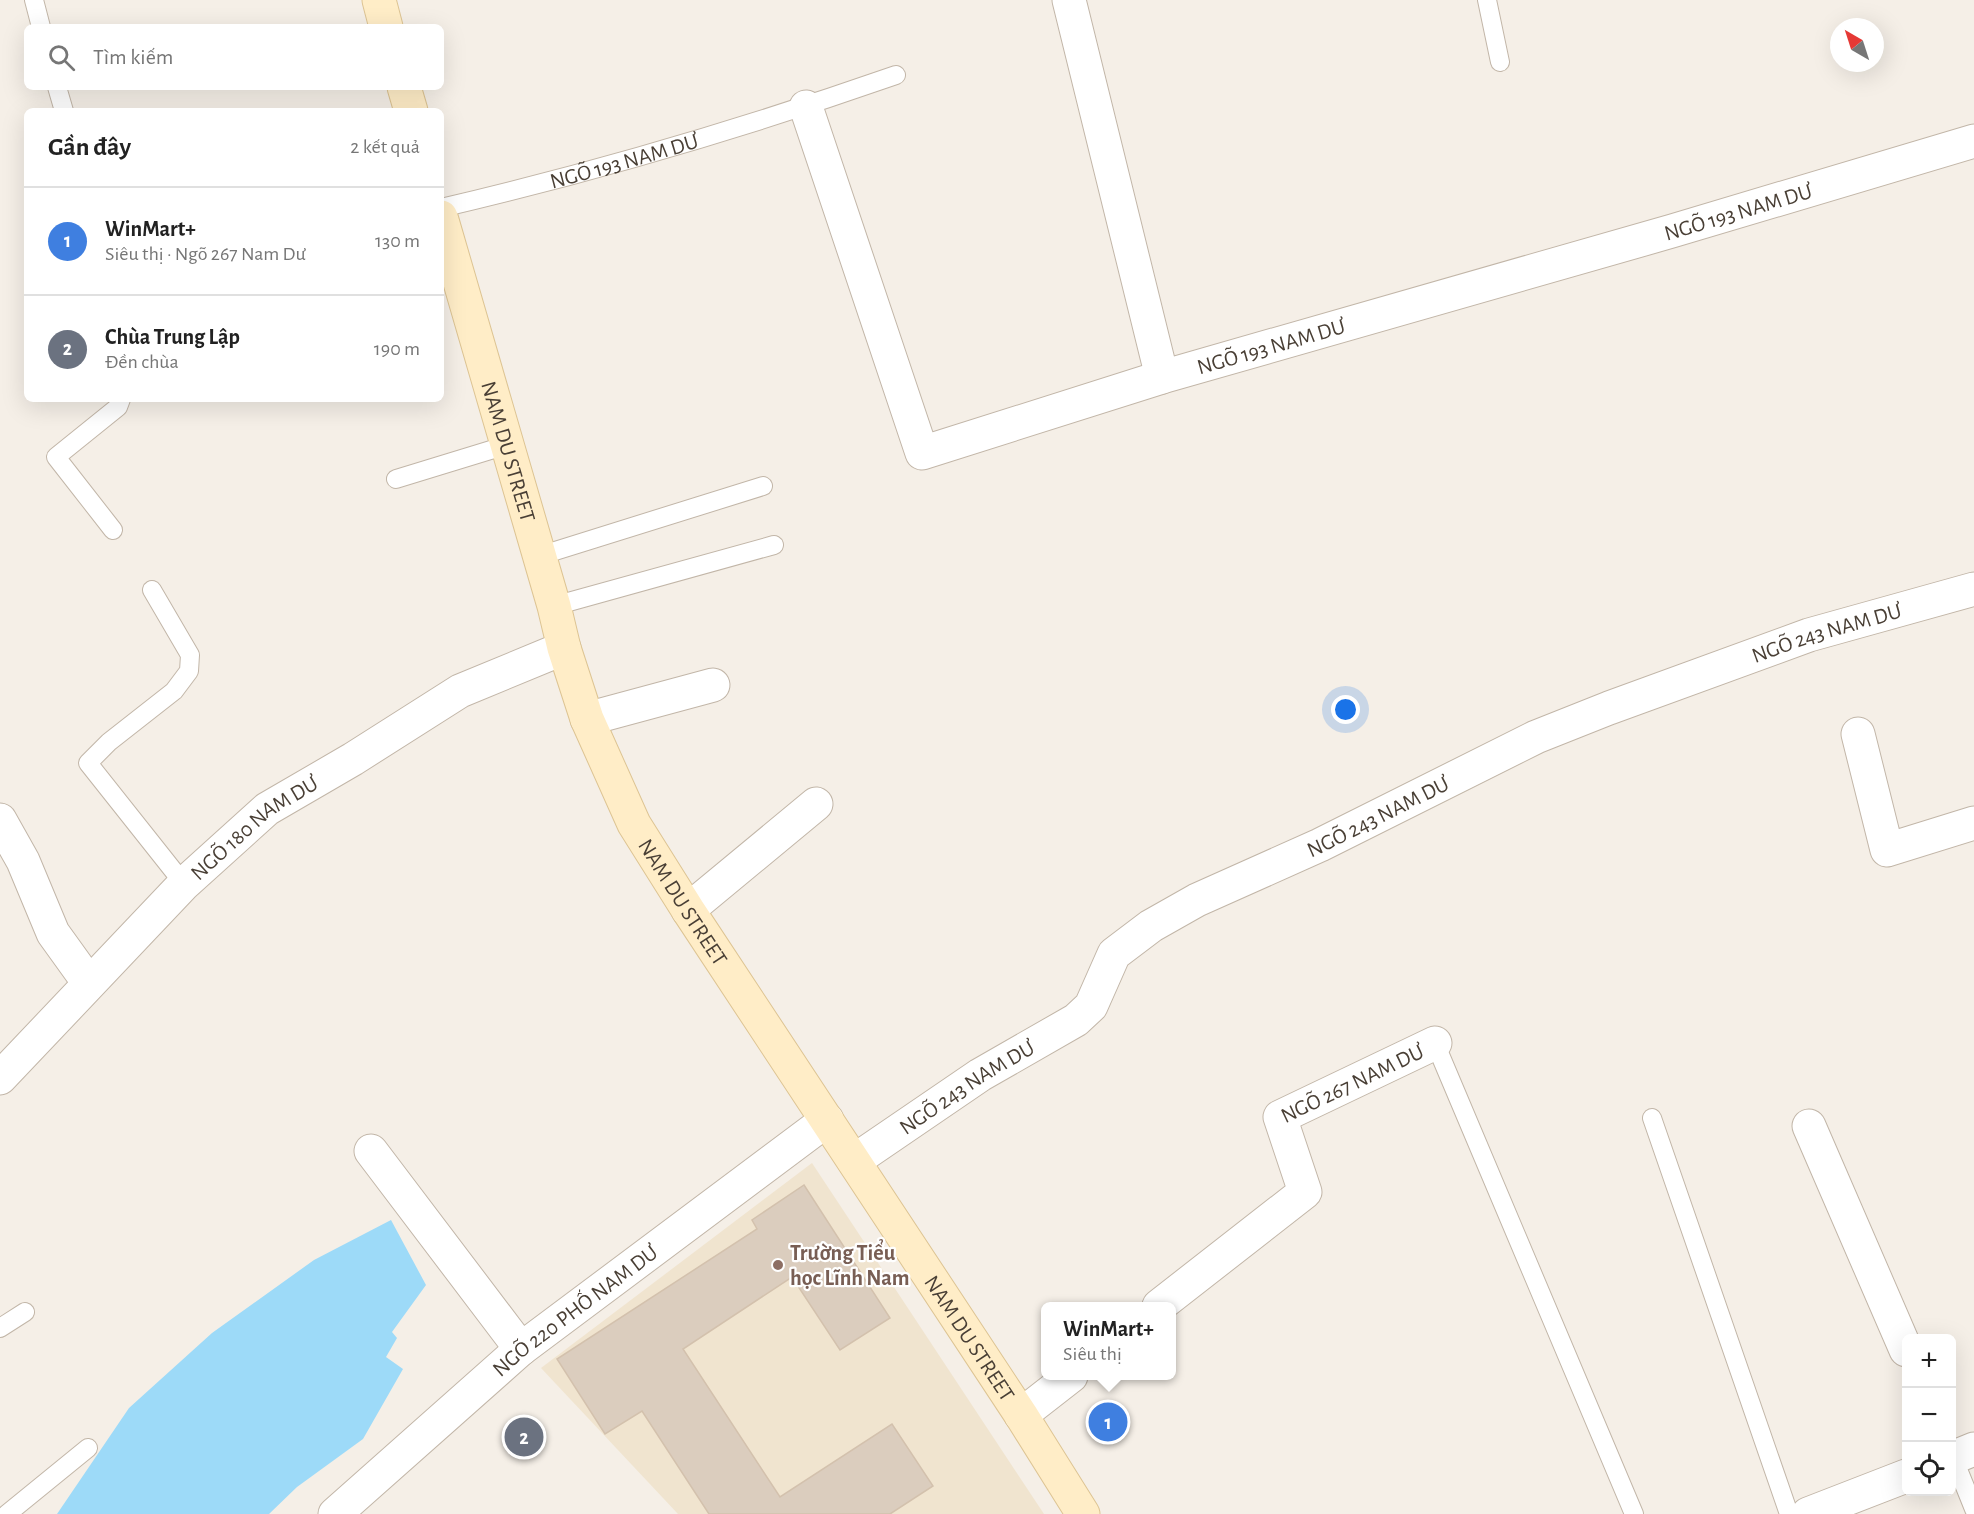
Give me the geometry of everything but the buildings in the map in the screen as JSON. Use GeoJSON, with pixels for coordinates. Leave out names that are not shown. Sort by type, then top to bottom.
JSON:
{"type":"FeatureCollection","features":[{"type":"Feature","properties":{"kind":"street"},"geometry":{"type":"LineString","coordinates":[[379,0],[385,24]]}},
{"type":"Feature","properties":{"kind":"street"},"geometry":{"type":"LineString","coordinates":[[1070,0],[1162,377]]}},
{"type":"Feature","properties":{"kind":"street"},"geometry":{"type":"LineString","coordinates":[[405,90],[410,108]]}},
{"type":"Feature","properties":{"kind":"street","name":"NGÕ 193 NAM DƯ"},"geometry":{"type":"LineString","coordinates":[[806,107],[922,453],[1162,377],[1672,231],[1974,141]]}},
{"type":"Feature","properties":{"kind":"street","name":"NAM DU STREET"},"geometry":{"type":"LineString","coordinates":[[444,227],[586,719],[634,824],[1083,1514]]}},
{"type":"Feature","properties":{"kind":"street","name":"NGÕ 243 NAM DƯ"},"geometry":{"type":"LineString","coordinates":[[854,1161],[980,1075],[1076,1020],[1090,1006],[1114,954],[1151,926],[1197,900],[1320,845],[1546,733],[1809,636],[1974,589]]}},
{"type":"Feature","properties":{"kind":"street","name":"NGÕ 180 NAM DƯ"},"geometry":{"type":"LineString","coordinates":[[0,1078],[184,884],[267,809],[460,691],[564,648]]}},
{"type":"Feature","properties":{"kind":"street"},"geometry":{"type":"LineString","coordinates":[[586,719],[712,685]]}},
{"type":"Feature","properties":{"kind":"street"},"geometry":{"type":"LineString","coordinates":[[1858,734],[1887,850],[1974,823]]}},
{"type":"Feature","properties":{"kind":"street"},"geometry":{"type":"LineString","coordinates":[[688,910],[816,804]]}},
{"type":"Feature","properties":{"kind":"street"},"geometry":{"type":"LineString","coordinates":[[0,820],[23,861],[53,933],[89,983]]}},
{"type":"Feature","properties":{"kind":"street","name":"NGÕ 267 NAM DƯ"},"geometry":{"type":"LineString","coordinates":[[1164,1302],[1305,1192],[1280,1117],[1435,1043]]}},
{"type":"Feature","properties":{"kind":"street","name":"NGÕ 220 PHỐ NAM DƯ"},"geometry":{"type":"LineString","coordinates":[[335,1514],[521,1349],[827,1120]]}},
{"type":"Feature","properties":{"kind":"street"},"geometry":{"type":"LineString","coordinates":[[1809,1126],[1902,1341]]}},
{"type":"Feature","properties":{"kind":"street"},"geometry":{"type":"LineString","coordinates":[[371,1151],[521,1349]]}},
{"type":"Feature","properties":{"kind":"street"},"geometry":{"type":"LineString","coordinates":[[1020,1415],[1066,1380]]}},
{"type":"Feature","properties":{"kind":"street"},"geometry":{"type":"LineString","coordinates":[[1808,1514],[1902,1478]]}},
{"type":"Feature","properties":{"kind":"lane"},"geometry":{"type":"LineString","coordinates":[[34,0],[40,24]]}},
{"type":"Feature","properties":{"kind":"lane"},"geometry":{"type":"LineString","coordinates":[[1487,0],[1500,62]]}},
{"type":"Feature","properties":{"kind":"lane","name":"NGÕ 193 NAM DƯ"},"geometry":{"type":"LineString","coordinates":[[444,207],[557,181],[806,107],[896,75]]}},
{"type":"Feature","properties":{"kind":"lane"},"geometry":{"type":"LineString","coordinates":[[58,90],[63,108]]}},
{"type":"Feature","properties":{"kind":"lane"},"geometry":{"type":"LineString","coordinates":[[113,530],[56,457],[118,407],[120,402]]}},
{"type":"Feature","properties":{"kind":"lane"},"geometry":{"type":"LineString","coordinates":[[396,479],[507,445]]}},
{"type":"Feature","properties":{"kind":"lane"},"geometry":{"type":"LineString","coordinates":[[539,556],[763,486]]}},
{"type":"Feature","properties":{"kind":"lane"},"geometry":{"type":"LineString","coordinates":[[554,606],[774,545]]}},
{"type":"Feature","properties":{"kind":"lane"},"geometry":{"type":"LineString","coordinates":[[152,590],[190,655],[189,671],[174,691],[109,742],[88,763],[184,884]]}},
{"type":"Feature","properties":{"kind":"lane"},"geometry":{"type":"LineString","coordinates":[[1435,1043],[1634,1514]]}},
{"type":"Feature","properties":{"kind":"lane"},"geometry":{"type":"LineString","coordinates":[[1652,1118],[1789,1514]]}},
{"type":"Feature","properties":{"kind":"lane"},"geometry":{"type":"LineString","coordinates":[[0,1328],[25,1312]]}},
{"type":"Feature","properties":{"kind":"lane"},"geometry":{"type":"LineString","coordinates":[[7,1514],[88,1448]]}},
{"type":"Feature","properties":{"kind":"lane"},"geometry":{"type":"LineString","coordinates":[[1958,1455],[1974,1509]]}},
{"type":"Feature","properties":{"kind":"shaded area","name":"Trường Tiểu học Lĩnh Nam"},"geometry":{"type":"Polygon","coordinates":[[[812,1163],[1044,1514],[678,1514],[541,1368],[812,1163]]]}},
{"type":"Feature","properties":{"kind":"water"},"geometry":{"type":"Polygon","coordinates":[[[391,1220],[426,1285],[392,1332],[397,1338],[386,1357],[403,1369],[363,1439],[297,1487],[269,1514],[57,1514],[129,1408],[212,1333],[314,1260],[391,1220]]]}},
{"type":"Feature","properties":{"kind":"place","name":"Trường Tiểu học Lĩnh Nam"},"geometry":{"type":"Point","coordinates":[778,1265]}},
{"type":"Feature","properties":{"kind":"place","name":"WinMart+"},"geometry":{"type":"Point","coordinates":[1108,1422]}},
{"type":"Feature","properties":{"kind":"place","name":"Chùa Trung Lập"},"geometry":{"type":"Point","coordinates":[524,1437]}}]}
